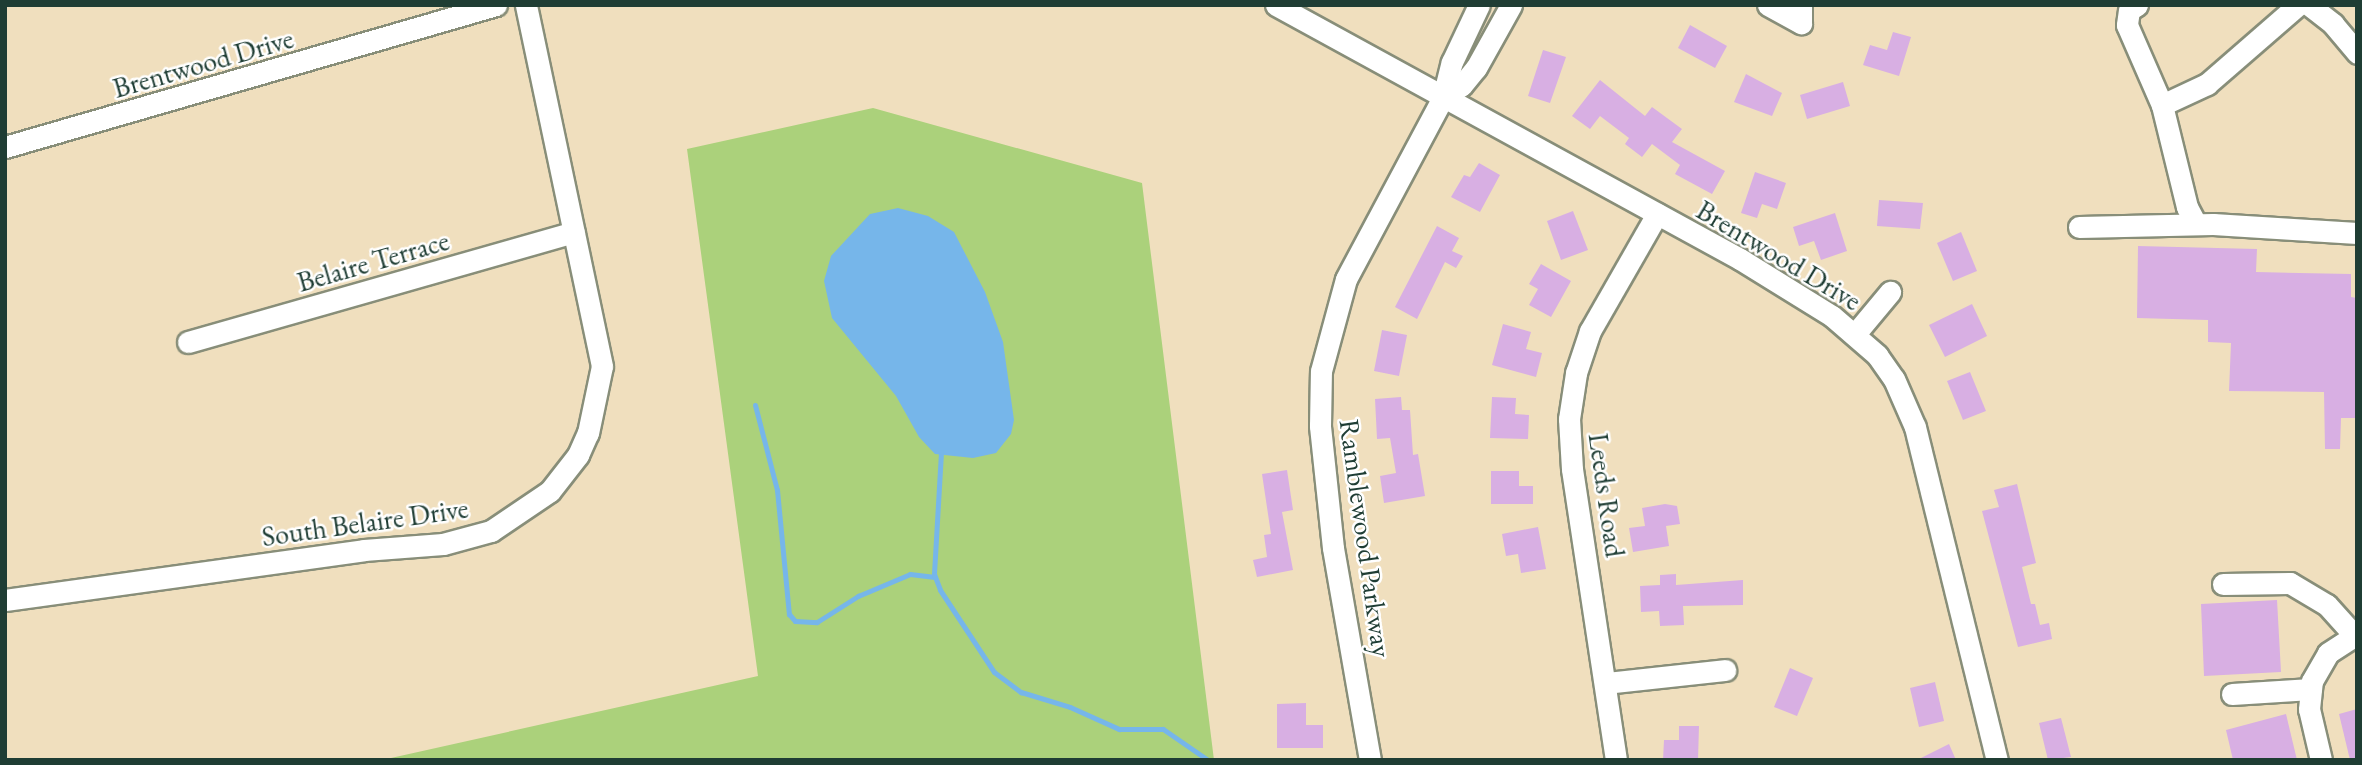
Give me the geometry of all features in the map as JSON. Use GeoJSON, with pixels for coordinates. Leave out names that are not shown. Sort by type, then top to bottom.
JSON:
{"type":"FeatureCollection","features":[{"type":"Feature","properties":{"kind":"street","name":"Brentwood Drive"},"geometry":{"type":"LineString","coordinates":[[5,147],[496,5]]}},
{"type":"Feature","properties":{"kind":"street","name":"South Belaire Drive"},"geometry":{"type":"LineString","coordinates":[[5,600],[364,550],[443,544],[512,520],[565,474],[578,455],[596,411],[602,366],[526,5]]}},
{"type":"Feature","properties":{"kind":"street","name":"Brentwood Drive"},"geometry":{"type":"LineString","coordinates":[[1276,5],[1807,299],[1855,334],[1894,379],[1915,427],[1997,760]]}},
{"type":"Feature","properties":{"kind":"street","name":"Ramblewood Parkway"},"geometry":{"type":"LineString","coordinates":[[1370,760],[1334,548],[1320,426],[1321,371],[1346,279],[1443,97],[1448,72],[1479,5]]}},
{"type":"Feature","properties":{"kind":"street","name":"Ramblewood Parkway"},"geometry":{"type":"LineString","coordinates":[[1443,97],[1462,85],[1476,68],[1511,5]]}},
{"type":"Feature","properties":{"kind":"street"},"geometry":{"type":"LineString","coordinates":[[1769,5],[1801,14]]}},
{"type":"Feature","properties":{"kind":"street"},"geometry":{"type":"LineString","coordinates":[[2137,5],[2123,15],[2162,104],[2187,207],[2196,224]]}},
{"type":"Feature","properties":{"kind":"street"},"geometry":{"type":"LineString","coordinates":[[2162,104],[2207,84],[2298,5]]}},
{"type":"Feature","properties":{"kind":"street"},"geometry":{"type":"LineString","coordinates":[[2309,5],[2333,24],[2357,53]]}},
{"type":"Feature","properties":{"kind":"street","name":"Leeds Road"},"geometry":{"type":"LineString","coordinates":[[1616,760],[1572,468],[1569,419],[1576,373],[1590,331],[1657,215]]}},
{"type":"Feature","properties":{"kind":"street"},"geometry":{"type":"LineString","coordinates":[[2079,227],[2196,224],[2357,233]]}},
{"type":"Feature","properties":{"kind":"street","name":"Belaire Terrace"},"geometry":{"type":"LineString","coordinates":[[188,342],[574,232]]}},
{"type":"Feature","properties":{"kind":"street"},"geometry":{"type":"LineString","coordinates":[[1855,334],[1891,292]]}},
{"type":"Feature","properties":{"kind":"street"},"geometry":{"type":"LineString","coordinates":[[2223,584],[2290,583],[2327,606],[2356,634],[2328,653],[2311,689],[2309,709],[2321,760]]}},
{"type":"Feature","properties":{"kind":"street"},"geometry":{"type":"LineString","coordinates":[[1606,682],[1725,670]]}},
{"type":"Feature","properties":{"kind":"street"},"geometry":{"type":"LineString","coordinates":[[2232,694],[2311,689]]}},
{"type":"Feature","properties":{"kind":"green space"},"geometry":{"type":"Polygon","coordinates":[[[873,108],[1142,183],[1214,760],[382,760],[758,676],[687,149],[873,108]]]}},
{"type":"Feature","properties":{"kind":"water"},"geometry":{"type":"Polygon","coordinates":[[[898,208],[928,216],[954,232],[985,292],[1003,342],[1014,420],[1011,434],[996,453],[973,458],[935,454],[919,437],[896,396],[832,318],[824,281],[831,256],[870,214],[898,208]]]}},
{"type":"Feature","properties":{"kind":"building"},"geometry":{"type":"Polygon","coordinates":[[[1690,25],[1727,46],[1715,68],[1678,48],[1690,25]]]}},
{"type":"Feature","properties":{"kind":"building"},"geometry":{"type":"Polygon","coordinates":[[[1893,32],[1911,37],[1899,76],[1863,65],[1870,45],[1887,50],[1893,32]]]}},
{"type":"Feature","properties":{"kind":"building"},"geometry":{"type":"Polygon","coordinates":[[[1543,50],[1566,57],[1550,103],[1528,96],[1543,50]]]}},
{"type":"Feature","properties":{"kind":"building"},"geometry":{"type":"Polygon","coordinates":[[[1746,74],[1782,93],[1772,116],[1734,102],[1746,74]]]}},
{"type":"Feature","properties":{"kind":"building"},"geometry":{"type":"Polygon","coordinates":[[[1600,80],[1645,116],[1652,107],[1682,129],[1672,142],[1725,171],[1712,194],[1675,174],[1680,165],[1652,144],[1642,157],[1625,144],[1629,138],[1600,116],[1590,129],[1572,116],[1600,80]]]}},
{"type":"Feature","properties":{"kind":"building"},"geometry":{"type":"Polygon","coordinates":[[[1843,82],[1850,106],[1807,119],[1800,95],[1843,82]]]}},
{"type":"Feature","properties":{"kind":"building"},"geometry":{"type":"Polygon","coordinates":[[[1479,163],[1500,175],[1480,212],[1451,197],[1464,175],[1470,177],[1479,163]]]}},
{"type":"Feature","properties":{"kind":"building"},"geometry":{"type":"Polygon","coordinates":[[[1755,172],[1786,183],[1777,209],[1762,204],[1757,218],[1741,213],[1755,172]]]}},
{"type":"Feature","properties":{"kind":"building"},"geometry":{"type":"Polygon","coordinates":[[[1879,200],[1923,203],[1920,229],[1877,226],[1879,200]]]}},
{"type":"Feature","properties":{"kind":"building"},"geometry":{"type":"Polygon","coordinates":[[[1573,211],[1588,250],[1561,260],[1547,221],[1573,211]]]}},
{"type":"Feature","properties":{"kind":"building"},"geometry":{"type":"Polygon","coordinates":[[[1835,213],[1847,251],[1821,260],[1814,241],[1799,246],[1793,227],[1835,213]]]}},
{"type":"Feature","properties":{"kind":"building"},"geometry":{"type":"Polygon","coordinates":[[[1437,226],[1459,238],[1452,251],[1463,256],[1456,268],[1445,262],[1417,319],[1395,307],[1437,226]]]}},
{"type":"Feature","properties":{"kind":"building"},"geometry":{"type":"Polygon","coordinates":[[[1961,232],[1977,271],[1953,281],[1937,243],[1961,232]]]}},
{"type":"Feature","properties":{"kind":"building"},"geometry":{"type":"Polygon","coordinates":[[[2138,246],[2257,249],[2256,272],[2351,274],[2351,297],[2357,298],[2357,418],[2341,418],[2340,449],[2325,449],[2324,392],[2229,391],[2231,343],[2208,342],[2208,320],[2137,318],[2138,246]]]}},
{"type":"Feature","properties":{"kind":"building"},"geometry":{"type":"Polygon","coordinates":[[[1541,264],[1571,281],[1551,317],[1529,305],[1538,289],[1529,284],[1541,264]]]}},
{"type":"Feature","properties":{"kind":"building"},"geometry":{"type":"Polygon","coordinates":[[[1972,304],[1987,336],[1945,357],[1929,325],[1972,304]]]}},
{"type":"Feature","properties":{"kind":"building"},"geometry":{"type":"Polygon","coordinates":[[[1503,324],[1531,332],[1526,349],[1542,353],[1536,377],[1492,365],[1503,324]]]}},
{"type":"Feature","properties":{"kind":"building"},"geometry":{"type":"Polygon","coordinates":[[[1382,330],[1407,335],[1399,376],[1374,371],[1382,330]]]}},
{"type":"Feature","properties":{"kind":"building"},"geometry":{"type":"Polygon","coordinates":[[[1970,372],[1986,411],[1963,420],[1947,381],[1970,372]]]}},
{"type":"Feature","properties":{"kind":"building"},"geometry":{"type":"Polygon","coordinates":[[[1401,397],[1402,410],[1410,410],[1413,455],[1418,454],[1425,496],[1384,503],[1380,476],[1396,473],[1390,438],[1377,439],[1375,399],[1401,397]]]}},
{"type":"Feature","properties":{"kind":"building"},"geometry":{"type":"Polygon","coordinates":[[[1492,397],[1516,398],[1515,414],[1529,415],[1528,439],[1490,438],[1492,397]]]}},
{"type":"Feature","properties":{"kind":"building"},"geometry":{"type":"Polygon","coordinates":[[[1287,470],[1293,510],[1282,512],[1293,570],[1257,577],[1253,560],[1267,557],[1264,535],[1271,534],[1262,474],[1287,470]]]}},
{"type":"Feature","properties":{"kind":"building"},"geometry":{"type":"Polygon","coordinates":[[[1491,471],[1519,471],[1519,486],[1533,486],[1533,504],[1491,504],[1491,471]]]}},
{"type":"Feature","properties":{"kind":"building"},"geometry":{"type":"Polygon","coordinates":[[[2017,484],[2036,563],[2022,567],[2031,604],[2035,604],[2040,625],[2049,623],[2052,639],[2018,647],[1982,511],[1999,507],[1994,490],[2017,484]]]}},
{"type":"Feature","properties":{"kind":"building"},"geometry":{"type":"Polygon","coordinates":[[[1665,504],[1677,506],[1680,524],[1666,526],[1669,546],[1633,552],[1629,528],[1645,526],[1642,508],[1665,504]]]}},
{"type":"Feature","properties":{"kind":"building"},"geometry":{"type":"Polygon","coordinates":[[[1538,527],[1546,569],[1521,573],[1518,554],[1506,556],[1502,534],[1538,527]]]}},
{"type":"Feature","properties":{"kind":"building"},"geometry":{"type":"Polygon","coordinates":[[[1676,574],[1676,585],[1743,580],[1743,605],[1683,606],[1684,625],[1660,626],[1659,611],[1641,612],[1640,586],[1660,585],[1660,575],[1676,574]]]}},
{"type":"Feature","properties":{"kind":"building"},"geometry":{"type":"Polygon","coordinates":[[[2277,600],[2281,672],[2204,676],[2201,604],[2277,600]]]}},
{"type":"Feature","properties":{"kind":"building"},"geometry":{"type":"Polygon","coordinates":[[[1790,668],[1813,678],[1797,716],[1774,707],[1790,668]]]}},
{"type":"Feature","properties":{"kind":"building"},"geometry":{"type":"Polygon","coordinates":[[[1935,682],[1944,721],[1919,727],[1910,688],[1935,682]]]}},
{"type":"Feature","properties":{"kind":"building"},"geometry":{"type":"Polygon","coordinates":[[[1306,703],[1306,725],[1323,725],[1323,748],[1277,748],[1277,704],[1306,703]]]}},
{"type":"Feature","properties":{"kind":"building"},"geometry":{"type":"Polygon","coordinates":[[[2357,709],[2357,760],[2350,760],[2339,714],[2357,709]]]}},
{"type":"Feature","properties":{"kind":"building"},"geometry":{"type":"Polygon","coordinates":[[[2286,714],[2297,760],[2233,760],[2226,730],[2286,714]]]}},
{"type":"Feature","properties":{"kind":"building"},"geometry":{"type":"Polygon","coordinates":[[[2061,718],[2071,757],[2048,760],[2039,723],[2061,718]]]}},
{"type":"Feature","properties":{"kind":"building"},"geometry":{"type":"Polygon","coordinates":[[[1679,726],[1699,726],[1698,760],[1663,760],[1664,740],[1679,740],[1679,726]]]}},
{"type":"Feature","properties":{"kind":"building"},"geometry":{"type":"Polygon","coordinates":[[[1949,744],[1956,760],[1917,760],[1949,744]]]}},
{"type":"Feature","properties":{"kind":"waterway"},"geometry":{"type":"LineString","coordinates":[[755,405],[777,490],[789,614],[795,621],[817,622],[858,596],[910,574],[935,577]]}},
{"type":"Feature","properties":{"kind":"waterway"},"geometry":{"type":"LineString","coordinates":[[941,452],[934,574],[940,590],[994,672],[1021,692],[1070,707],[1119,729],[1163,729],[1208,760]]}}]}
